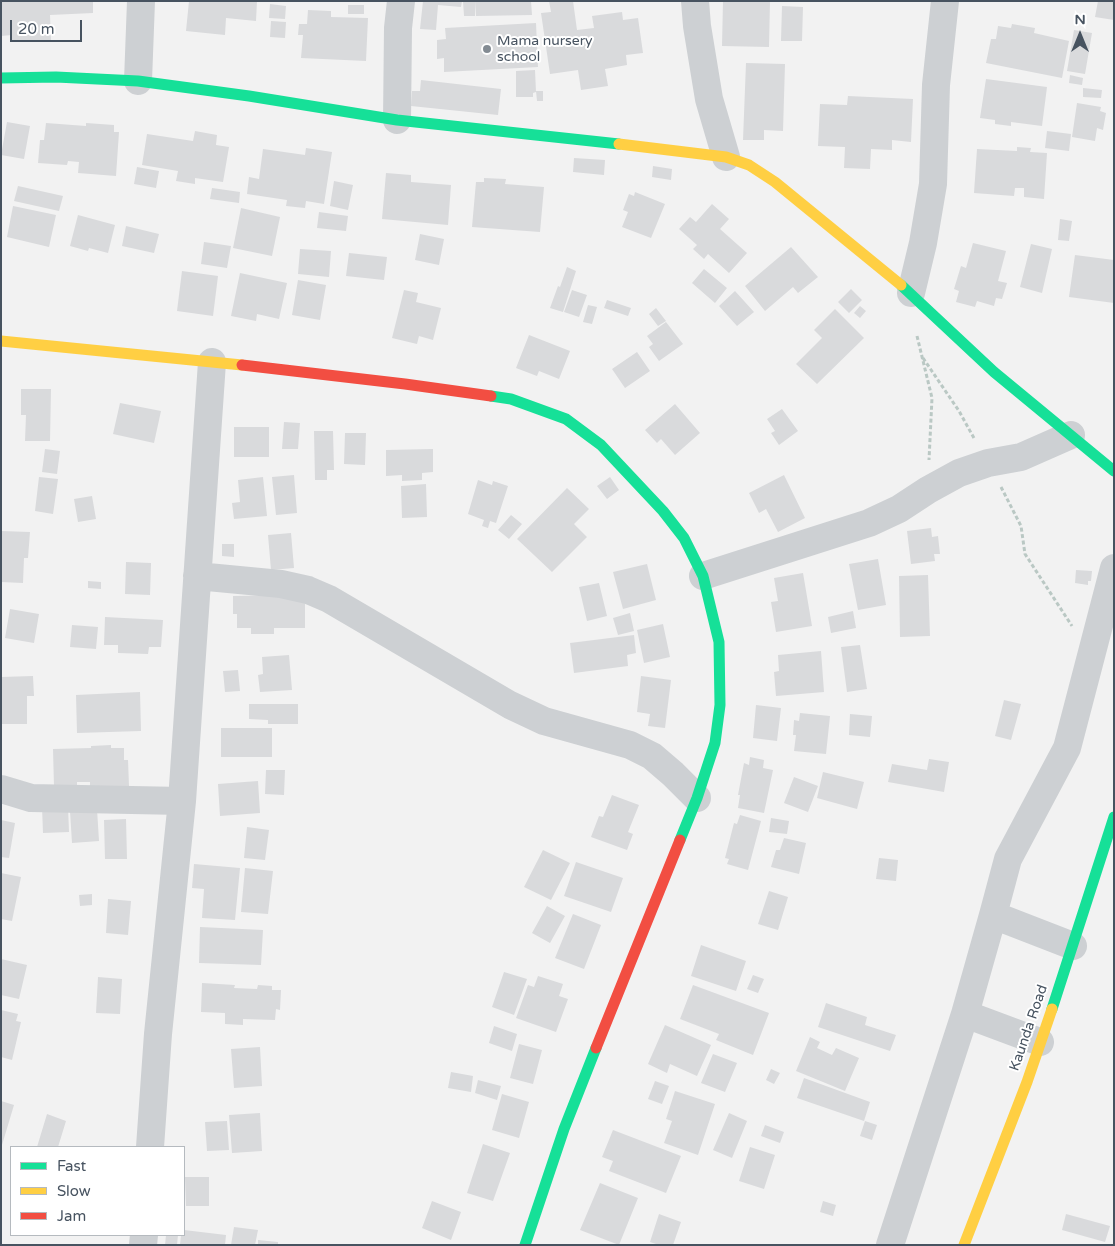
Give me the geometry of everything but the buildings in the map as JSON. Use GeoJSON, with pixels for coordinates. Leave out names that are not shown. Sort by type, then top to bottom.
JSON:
{"type":"FeatureCollection","features":[{"type":"Feature","properties":{"kind":"street"},"geometry":{"type":"LineString","coordinates":[[138,81],[141,1]]}},
{"type":"Feature","properties":{"kind":"street"},"geometry":{"type":"LineString","coordinates":[[397,120],[398,28],[401,1]]}},
{"type":"Feature","properties":{"kind":"street"},"geometry":{"type":"LineString","coordinates":[[695,1],[697,26],[709,99],[726,157]]}},
{"type":"Feature","properties":{"kind":"street"},"geometry":{"type":"LineString","coordinates":[[919,301],[923,243],[933,184],[936,85],[945,1]]}},
{"type":"Feature","properties":{"kind":"street"},"geometry":{"type":"LineString","coordinates":[[1,78],[56,77],[138,81],[249,96],[397,120],[726,157],[749,165],[775,182],[919,301],[994,372],[1114,472]]}},
{"type":"Feature","properties":{"kind":"street"},"geometry":{"type":"LineString","coordinates":[[1,341],[212,362],[405,384],[511,399],[566,418],[601,445],[663,511],[684,538],[703,576],[719,642],[720,705],[715,743],[697,798],[564,1129],[525,1245]]}},
{"type":"Feature","properties":{"kind":"street"},"geometry":{"type":"LineString","coordinates":[[150,1146],[158,1034],[182,801],[212,362]]}},
{"type":"Feature","properties":{"kind":"street"},"geometry":{"type":"LineString","coordinates":[[703,576],[869,523],[899,509],[928,490],[958,474],[988,463],[1021,458],[1071,435]]}},
{"type":"Feature","properties":{"kind":"street"},"geometry":{"type":"LineString","coordinates":[[890,1245],[965,1014],[1008,859],[1067,748],[1114,568]]}},
{"type":"Feature","properties":{"kind":"street"},"geometry":{"type":"LineString","coordinates":[[197,576],[281,584],[308,590],[329,598],[510,705],[544,721],[630,745],[652,756],[697,798]]}},
{"type":"Feature","properties":{"kind":"street"},"geometry":{"type":"LineString","coordinates":[[1,789],[31,798],[182,801]]}},
{"type":"Feature","properties":{"kind":"street","name":"Kaunda Road"},"geometry":{"type":"LineString","coordinates":[[964,1245],[1027,1082],[1114,817]]}},
{"type":"Feature","properties":{"kind":"street"},"geometry":{"type":"LineString","coordinates":[[993,915],[1073,946]]}},
{"type":"Feature","properties":{"kind":"street"},"geometry":{"type":"LineString","coordinates":[[965,1014],[1040,1042]]}},
{"type":"Feature","properties":{"kind":"path"},"geometry":{"type":"LineString","coordinates":[[919,301],[917,338],[932,398],[928,490]]}},
{"type":"Feature","properties":{"kind":"path"},"geometry":{"type":"LineString","coordinates":[[923,358],[959,411],[1021,526],[1025,554],[1091,656]]}},
{"type":"Feature","properties":{"kind":"traffic: fast"},"geometry":{"type":"LineString","coordinates":[[1,78],[56,77],[138,81],[249,96],[397,120],[619,144]]}},
{"type":"Feature","properties":{"kind":"traffic: fast"},"geometry":{"type":"LineString","coordinates":[[901,285],[994,372],[1114,471]]}},
{"type":"Feature","properties":{"kind":"traffic: fast"},"geometry":{"type":"LineString","coordinates":[[491,396],[511,399],[566,419],[601,445],[663,511],[684,538],[703,576],[719,642],[720,705],[715,743],[697,798],[680,840]]}},
{"type":"Feature","properties":{"kind":"traffic: fast"},"geometry":{"type":"LineString","coordinates":[[1052,1009],[1114,817]]}},
{"type":"Feature","properties":{"kind":"traffic: fast"},"geometry":{"type":"LineString","coordinates":[[525,1245],[564,1129],[596,1048]]}},
{"type":"Feature","properties":{"kind":"traffic: slow"},"geometry":{"type":"LineString","coordinates":[[619,144],[726,157],[749,165],[775,182],[901,285]]}},
{"type":"Feature","properties":{"kind":"traffic: slow"},"geometry":{"type":"LineString","coordinates":[[1,341],[242,365]]}},
{"type":"Feature","properties":{"kind":"traffic: slow"},"geometry":{"type":"LineString","coordinates":[[964,1245],[1027,1082],[1052,1009]]}},
{"type":"Feature","properties":{"kind":"traffic: jam"},"geometry":{"type":"LineString","coordinates":[[242,365],[491,396]]}},
{"type":"Feature","properties":{"kind":"traffic: jam"},"geometry":{"type":"LineString","coordinates":[[596,1048],[680,840]]}},
{"type":"Feature","properties":{"kind":"place","name":"Mama nursery school"},"geometry":{"type":"Point","coordinates":[487,49]}}]}
